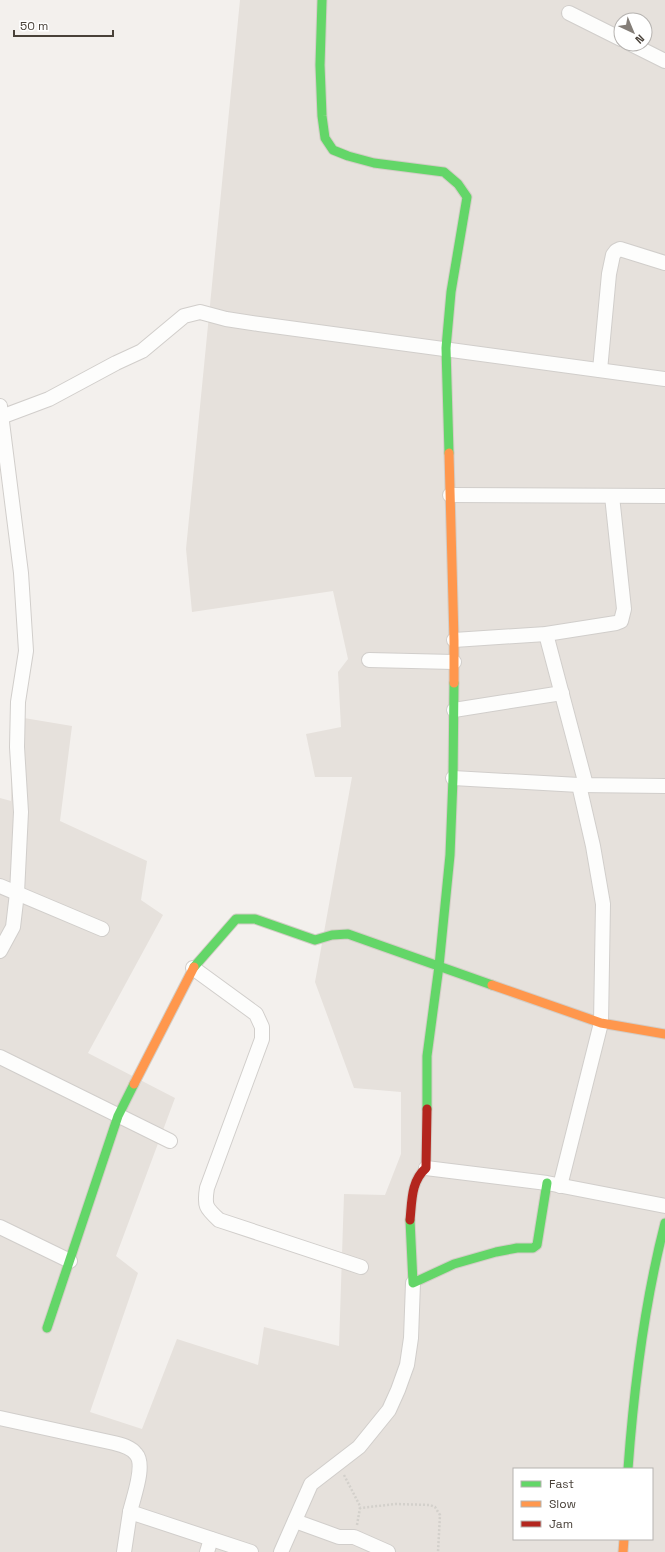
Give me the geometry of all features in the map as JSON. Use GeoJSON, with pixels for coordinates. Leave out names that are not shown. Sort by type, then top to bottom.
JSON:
{"type":"FeatureCollection","features":[{"type":"Feature","properties":{"kind":"street"},"geometry":{"type":"LineString","coordinates":[[281,1552],[311,1484],[359,1447],[389,1410],[407,1365],[411,1338],[412,1283],[410,1224],[414,1184],[426,1168],[427,1056],[439,966],[450,855],[453,778],[454,640],[446,348],[451,292],[467,197],[458,184],[444,172],[374,163],[348,156],[334,150],[325,138],[322,116],[320,65],[322,0]]}},
{"type":"Feature","properties":{"kind":"street"},"geometry":{"type":"LineString","coordinates":[[569,13],[613,35]]}},
{"type":"Feature","properties":{"kind":"street"},"geometry":{"type":"LineString","coordinates":[[647,52],[665,61]]}},
{"type":"Feature","properties":{"kind":"street"},"geometry":{"type":"LineString","coordinates":[[600,370],[608,274],[613,255],[620,249],[665,263]]}},
{"type":"Feature","properties":{"kind":"street"},"geometry":{"type":"LineString","coordinates":[[0,951],[13,926],[16,893],[21,812],[16,747],[18,702],[26,651],[21,573],[1,412],[49,399],[116,363],[142,351],[184,316],[200,312],[226,319],[259,324],[446,348],[665,379]]}},
{"type":"Feature","properties":{"kind":"street"},"geometry":{"type":"LineString","coordinates":[[450,495],[665,496]]}},
{"type":"Feature","properties":{"kind":"street"},"geometry":{"type":"LineString","coordinates":[[454,640],[546,634],[616,623],[621,620],[624,616],[624,609],[612,496]]}},
{"type":"Feature","properties":{"kind":"street"},"geometry":{"type":"LineString","coordinates":[[412,1283],[454,1264],[496,1252],[517,1248],[534,1248],[537,1245],[553,1184],[601,1023],[603,904],[582,785],[562,693],[546,634]]}},
{"type":"Feature","properties":{"kind":"street"},"geometry":{"type":"LineString","coordinates":[[369,660],[454,662]]}},
{"type":"Feature","properties":{"kind":"street"},"geometry":{"type":"LineString","coordinates":[[454,710],[562,693]]}},
{"type":"Feature","properties":{"kind":"street"},"geometry":{"type":"LineString","coordinates":[[453,778],[582,785],[665,786]]}},
{"type":"Feature","properties":{"kind":"street"},"geometry":{"type":"LineString","coordinates":[[0,886],[102,929]]}},
{"type":"Feature","properties":{"kind":"street"},"geometry":{"type":"LineString","coordinates":[[47,1328],[118,1116],[193,968],[236,919],[255,919],[315,940],[332,935],[348,934],[601,1023],[665,1034]]}},
{"type":"Feature","properties":{"kind":"street"},"geometry":{"type":"LineString","coordinates":[[193,968],[256,1014],[262,1027],[262,1039],[207,1188],[205,1201],[208,1210],[219,1220],[361,1267]]}},
{"type":"Feature","properties":{"kind":"street"},"geometry":{"type":"LineString","coordinates":[[0,1057],[170,1141]]}},
{"type":"Feature","properties":{"kind":"street"},"geometry":{"type":"LineString","coordinates":[[426,1168],[553,1184],[665,1206]]}},
{"type":"Feature","properties":{"kind":"street"},"geometry":{"type":"LineString","coordinates":[[628,1468],[640,1347],[651,1280],[665,1223]]}},
{"type":"Feature","properties":{"kind":"street"},"geometry":{"type":"LineString","coordinates":[[0,1227],[70,1261]]}},
{"type":"Feature","properties":{"kind":"street"},"geometry":{"type":"LineString","coordinates":[[0,1418],[127,1447],[137,1454],[140,1464],[137,1487],[130,1512],[124,1552]]}},
{"type":"Feature","properties":{"kind":"street"},"geometry":{"type":"LineString","coordinates":[[130,1512],[209,1546],[251,1552]]}},
{"type":"Feature","properties":{"kind":"street"},"geometry":{"type":"LineString","coordinates":[[295,1521],[339,1537],[354,1537],[388,1552]]}},
{"type":"Feature","properties":{"kind":"street"},"geometry":{"type":"LineString","coordinates":[[623,1552],[624,1540]]}},
{"type":"Feature","properties":{"kind":"path"},"geometry":{"type":"LineString","coordinates":[[338,1464],[360,1508],[396,1504],[430,1505],[434,1507],[440,1515],[438,1552]]}},
{"type":"Feature","properties":{"kind":"shaded area"},"geometry":{"type":"Polygon","coordinates":[[[240,0],[665,0],[665,1552],[0,1552],[0,798],[11,801],[12,716],[72,726],[60,821],[147,861],[141,900],[163,915],[88,1053],[175,1098],[116,1256],[138,1273],[90,1412],[142,1429],[177,1339],[258,1365],[264,1327],[339,1346],[344,1194],[385,1195],[401,1154],[401,1092],[354,1088],[315,982],[352,777],[315,777],[306,734],[341,727],[338,672],[348,659],[333,591],[192,612],[186,549],[240,0]]]}},
{"type":"Feature","properties":{"kind":"traffic: fast"},"geometry":{"type":"LineString","coordinates":[[322,0],[320,65],[322,116],[325,138],[333,150],[374,163],[444,172],[458,184],[467,197],[451,292],[446,348],[449,453]]}},
{"type":"Feature","properties":{"kind":"traffic: fast"},"geometry":{"type":"LineString","coordinates":[[427,1109],[427,1056],[439,966],[450,855],[453,778],[454,683]]}},
{"type":"Feature","properties":{"kind":"traffic: fast"},"geometry":{"type":"LineString","coordinates":[[194,967],[236,919],[255,919],[315,940],[332,935],[348,934],[492,985]]}},
{"type":"Feature","properties":{"kind":"traffic: fast"},"geometry":{"type":"LineString","coordinates":[[47,1328],[118,1116],[134,1084]]}},
{"type":"Feature","properties":{"kind":"traffic: fast"},"geometry":{"type":"LineString","coordinates":[[410,1220],[413,1283],[454,1264],[496,1252],[517,1248],[533,1248],[537,1245],[547,1183]]}},
{"type":"Feature","properties":{"kind":"traffic: fast"},"geometry":{"type":"LineString","coordinates":[[628,1468],[633,1407],[641,1345],[651,1284],[665,1223]]}},
{"type":"Feature","properties":{"kind":"traffic: slow"},"geometry":{"type":"LineString","coordinates":[[449,453],[454,683]]}},
{"type":"Feature","properties":{"kind":"traffic: slow"},"geometry":{"type":"LineString","coordinates":[[134,1084],[194,967]]}},
{"type":"Feature","properties":{"kind":"traffic: slow"},"geometry":{"type":"LineString","coordinates":[[492,985],[601,1023],[665,1034]]}},
{"type":"Feature","properties":{"kind":"traffic: slow"},"geometry":{"type":"LineString","coordinates":[[623,1552],[624,1540]]}},
{"type":"Feature","properties":{"kind":"traffic: jam"},"geometry":{"type":"LineString","coordinates":[[410,1220],[415,1185],[417,1179],[426,1168],[427,1109]]}}]}
